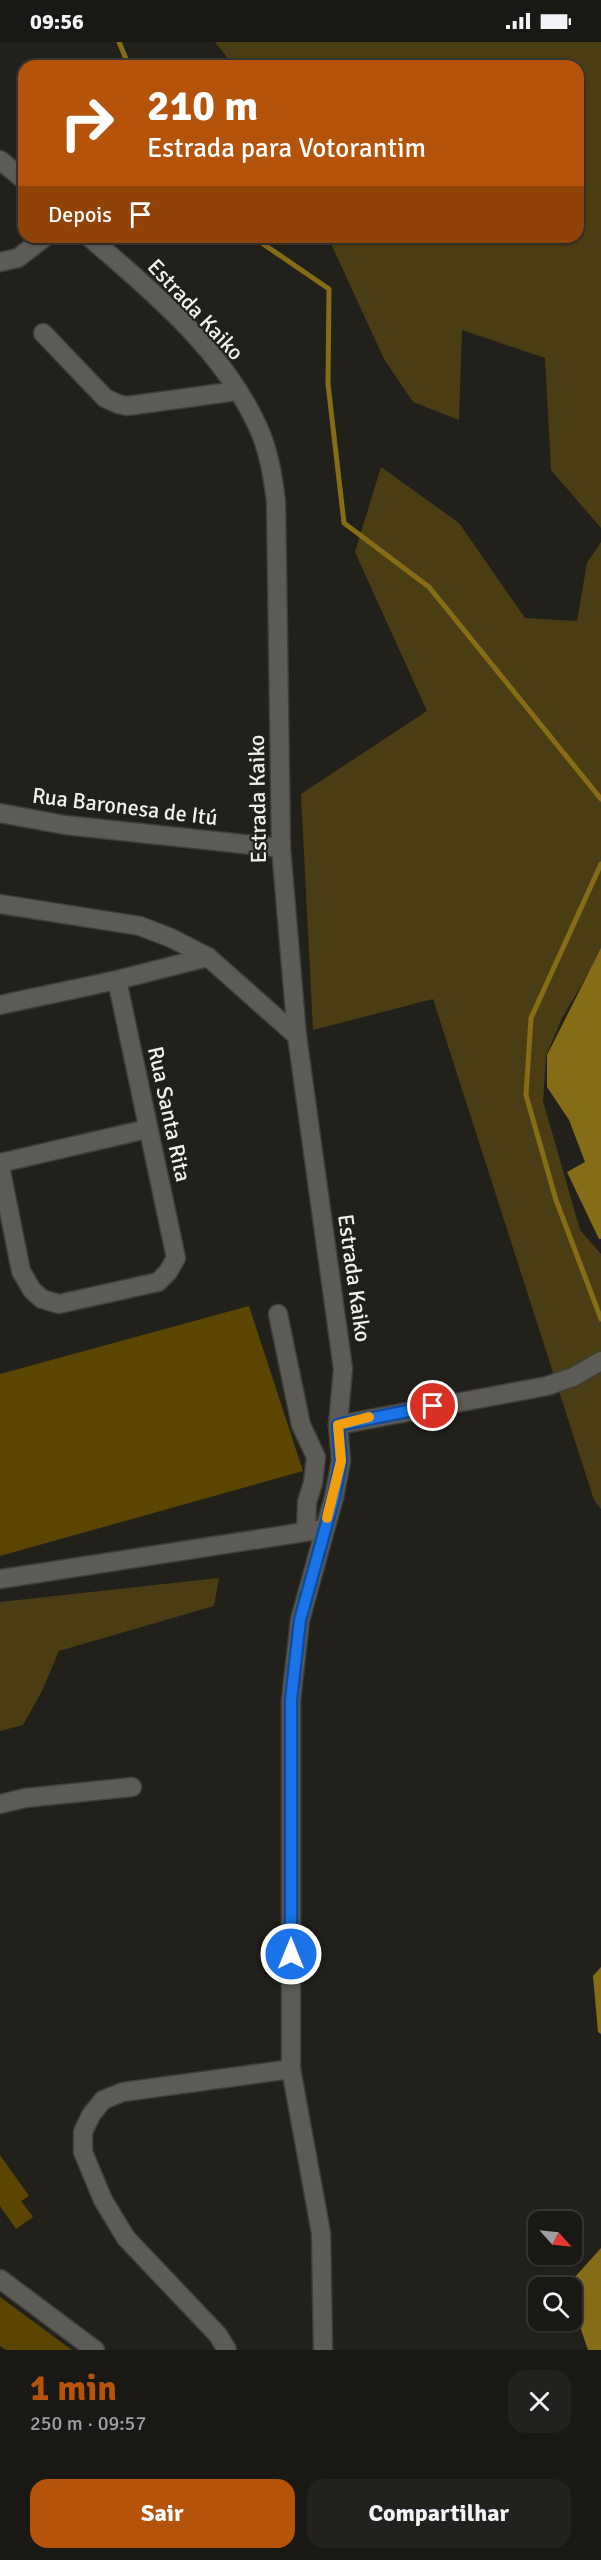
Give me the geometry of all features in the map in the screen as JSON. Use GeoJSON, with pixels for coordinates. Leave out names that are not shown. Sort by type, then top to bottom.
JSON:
{"type":"FeatureCollection","features":[{"type":"Feature","properties":{"kind":"street"},"geometry":{"type":"LineString","coordinates":[[0,160],[18,175]]}},
{"type":"Feature","properties":{"kind":"street"},"geometry":{"type":"LineString","coordinates":[[0,262],[18,258],[37,243]]}},
{"type":"Feature","properties":{"kind":"street","name":"Estrada Kaiko"},"geometry":{"type":"LineString","coordinates":[[96,243],[153,292],[210,354],[237,390],[258,427],[270,460],[276,502],[280,848],[297,1036],[343,1369],[338,1425],[341,1461],[334,1497],[315,1530]]}},
{"type":"Feature","properties":{"kind":"street"},"geometry":{"type":"LineString","coordinates":[[43,333],[105,398],[118,404],[127,406],[237,390]]}},
{"type":"Feature","properties":{"kind":"street","name":"Rua Baronesa de Itú"},"geometry":{"type":"LineString","coordinates":[[0,813],[65,825],[280,848]]}},
{"type":"Feature","properties":{"kind":"street"},"geometry":{"type":"LineString","coordinates":[[0,904],[140,926],[208,957],[297,1036]]}},
{"type":"Feature","properties":{"kind":"street"},"geometry":{"type":"LineString","coordinates":[[0,1005],[117,980],[208,957]]}},
{"type":"Feature","properties":{"kind":"street","name":"Rua Santa Rita"},"geometry":{"type":"LineString","coordinates":[[0,1165],[21,1271],[32,1290],[42,1299],[59,1304],[158,1282],[168,1272],[176,1258],[117,980]]}},
{"type":"Feature","properties":{"kind":"street"},"geometry":{"type":"LineString","coordinates":[[0,1165],[147,1129]]}},
{"type":"Feature","properties":{"kind":"street"},"geometry":{"type":"LineString","coordinates":[[278,1314],[301,1425],[316,1457],[314,1483],[307,1502],[315,1530],[300,1620],[291,1700],[291,2069],[321,2233],[323,2350]]}},
{"type":"Feature","properties":{"kind":"street"},"geometry":{"type":"LineString","coordinates":[[338,1425],[547,1386],[573,1377],[601,1361]]}},
{"type":"Feature","properties":{"kind":"street"},"geometry":{"type":"LineString","coordinates":[[0,1579],[315,1530]]}},
{"type":"Feature","properties":{"kind":"street"},"geometry":{"type":"LineString","coordinates":[[0,1803],[132,1786]]}},
{"type":"Feature","properties":{"kind":"street"},"geometry":{"type":"LineString","coordinates":[[227,2350],[218,2335],[126,2238],[103,2200],[83,2152],[83,2132],[91,2115],[103,2100],[123,2092],[291,2069]]}},
{"type":"Feature","properties":{"kind":"street"},"geometry":{"type":"LineString","coordinates":[[0,2278],[95,2350]]}},
{"type":"Feature","properties":{"kind":"shaded area"},"geometry":{"type":"Polygon","coordinates":[[[215,42],[601,42],[601,528],[551,470],[545,358],[462,330],[459,420],[413,402],[384,359],[331,243],[584,243],[584,60],[229,60],[215,42]]]}},
{"type":"Feature","properties":{"kind":"shaded area"},"geometry":{"type":"Polygon","coordinates":[[[381,467],[459,523],[525,618],[577,621],[587,563],[601,542],[601,952],[562,1018],[546,1056],[543,1101],[580,1230],[601,1254],[601,1509],[594,1500],[433,999],[313,1030],[301,794],[427,711],[355,552],[381,467]]]}},
{"type":"Feature","properties":{"kind":"shaded area"},"geometry":{"type":"Polygon","coordinates":[[[601,948],[601,1239],[599,1239],[567,1172],[585,1162],[569,1120],[547,1087],[547,1055],[601,948]]]}},
{"type":"Feature","properties":{"kind":"shaded area"},"geometry":{"type":"Polygon","coordinates":[[[219,1578],[214,1606],[59,1651],[42,1691],[23,1725],[0,1731],[0,1602],[219,1578]]]}},
{"type":"Feature","properties":{"kind":"shaded area"},"geometry":{"type":"Polygon","coordinates":[[[601,1967],[601,2034],[598,2032],[593,1976],[601,1967]]]}},
{"type":"Feature","properties":{"kind":"shaded area"},"geometry":{"type":"Polygon","coordinates":[[[601,2248],[601,2350],[588,2350],[582,2331],[582,2277],[575,2277],[601,2248]]]}},
{"type":"Feature","properties":{"kind":"building"},"geometry":{"type":"Polygon","coordinates":[[[249,1306],[303,1471],[0,1556],[0,1374],[249,1306]]]}},
{"type":"Feature","properties":{"kind":"building"},"geometry":{"type":"Polygon","coordinates":[[[0,2155],[29,2196],[21,2201],[33,2217],[16,2229],[0,2206],[0,2155]]]}},
{"type":"Feature","properties":{"kind":"building"},"geometry":{"type":"Polygon","coordinates":[[[0,2297],[72,2350],[6,2350],[0,2346],[0,2297]]]}},
{"type":"Feature","properties":{"kind":"waterway"},"geometry":{"type":"LineString","coordinates":[[119,42],[126,60]]}},
{"type":"Feature","properties":{"kind":"waterway"},"geometry":{"type":"LineString","coordinates":[[262,243],[329,289],[328,384],[344,523],[429,587],[601,799]]}},
{"type":"Feature","properties":{"kind":"waterway"},"geometry":{"type":"LineString","coordinates":[[601,864],[531,1018],[526,1095],[556,1200],[601,1319]]}},
{"type":"Feature","properties":{"kind":"slow traffic"},"geometry":{"type":"LineString","coordinates":[[327,1518],[341,1461],[338,1425],[369,1417]]}},
{"type":"Feature","properties":{"kind":"route"},"geometry":{"type":"LineString","coordinates":[[291,1954],[291,1700],[300,1620],[334,1497],[341,1461],[338,1425],[433,1406]]}}]}
